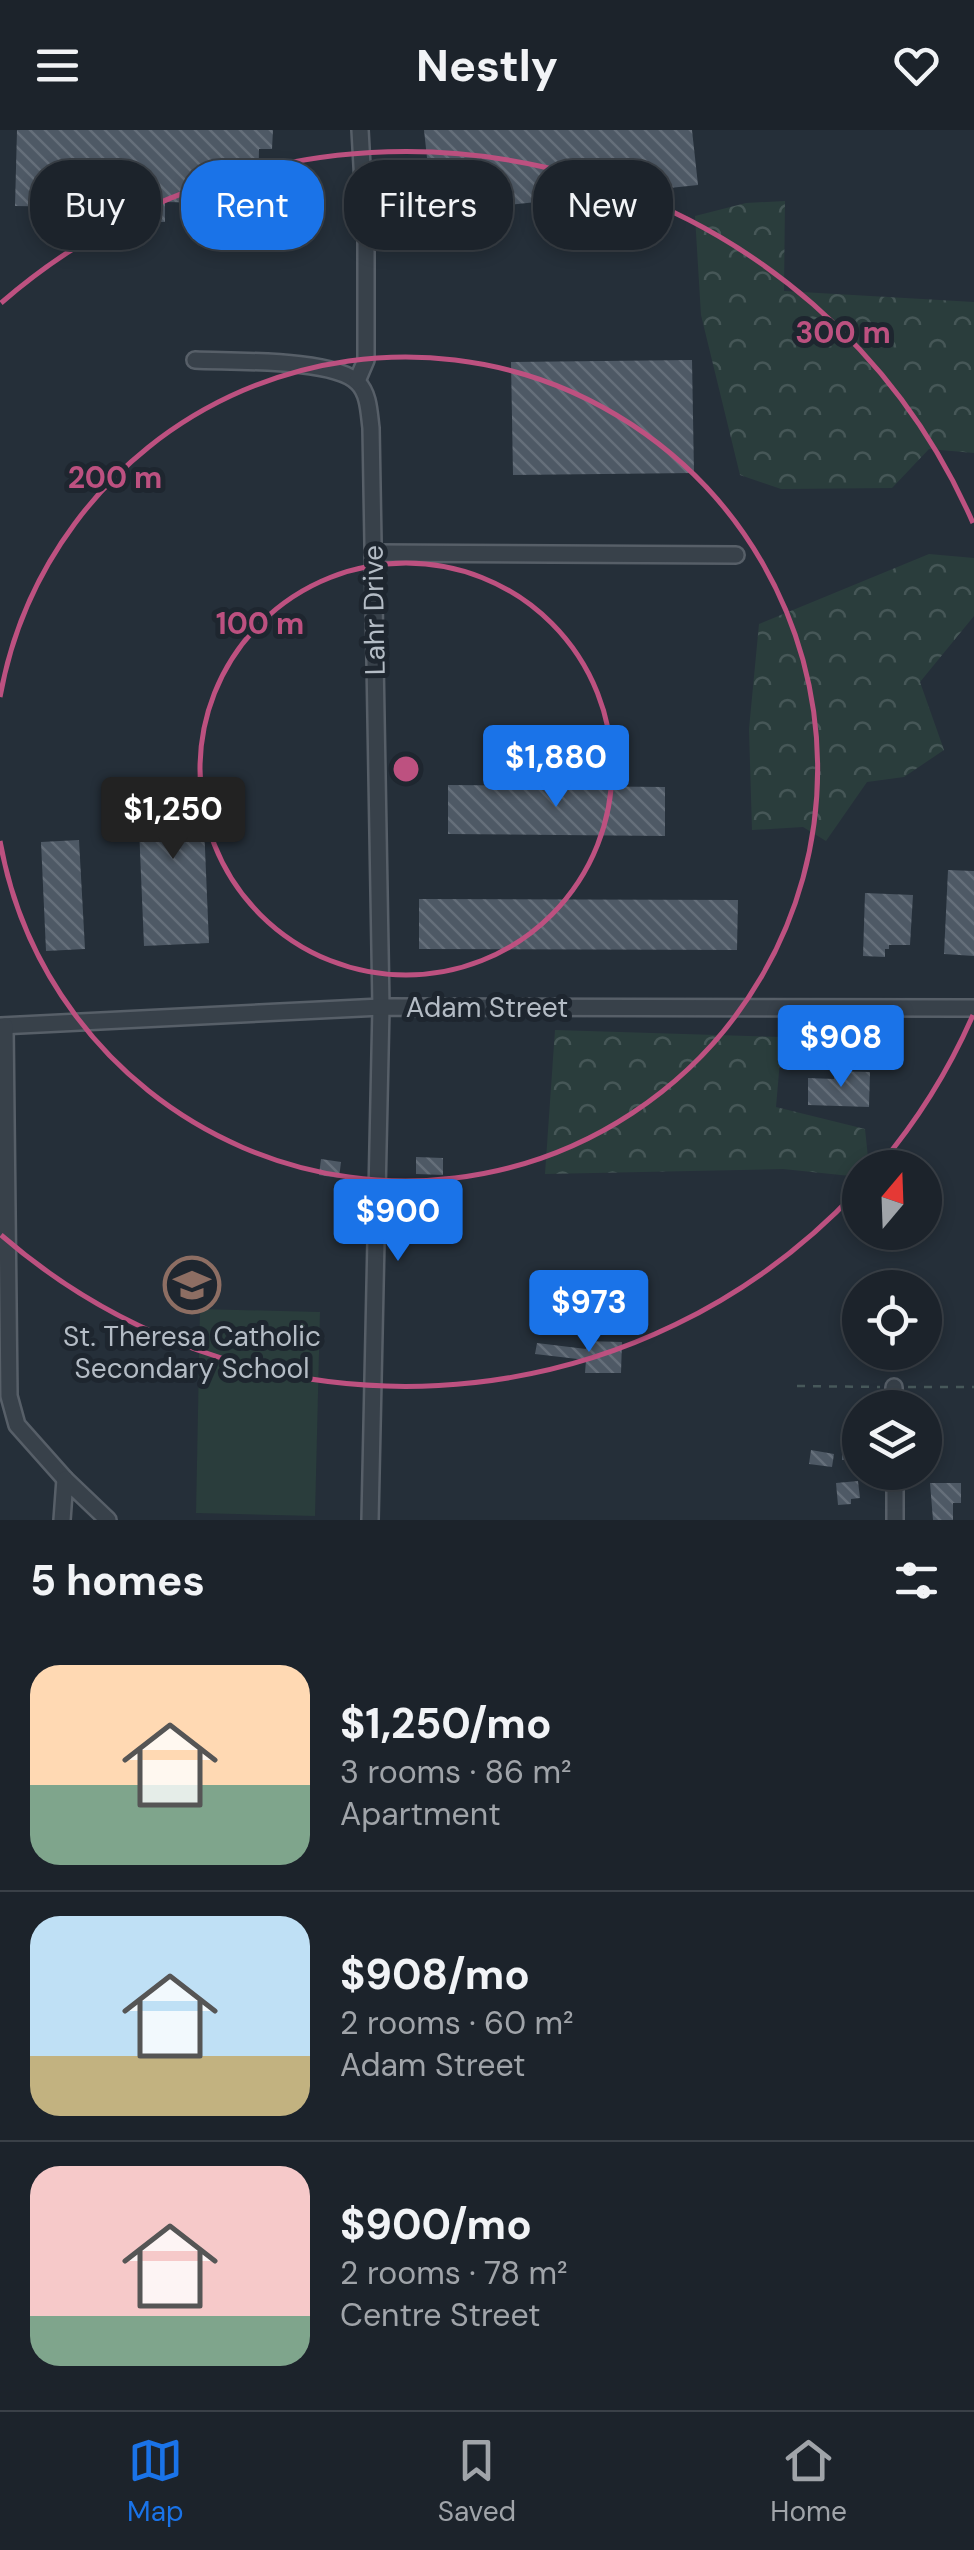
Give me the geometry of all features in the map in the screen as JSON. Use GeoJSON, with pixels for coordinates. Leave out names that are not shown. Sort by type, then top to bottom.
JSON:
{"type":"FeatureCollection","features":[{"type":"Feature","properties":{"kind":"street"},"geometry":{"type":"LineString","coordinates":[[195,360],[313,366],[346,374],[357,381],[366,360],[366,237],[360,130]]}},
{"type":"Feature","properties":{"kind":"street","name":"Lahr Drive"},"geometry":{"type":"LineString","coordinates":[[357,381],[365,394],[371,428],[382,1006],[370,1520]]}},
{"type":"Feature","properties":{"kind":"street"},"geometry":{"type":"LineString","coordinates":[[374,552],[736,555]]}},
{"type":"Feature","properties":{"kind":"street","name":"Adam Street"},"geometry":{"type":"LineString","coordinates":[[3,1026],[382,1006],[974,1008]]}},
{"type":"Feature","properties":{"kind":"street"},"geometry":{"type":"LineString","coordinates":[[3,1026],[5,1347],[9,1396],[17,1425],[108,1520]]}},
{"type":"Feature","properties":{"kind":"street"},"geometry":{"type":"LineString","coordinates":[[62,1520],[65,1479]]}},
{"type":"Feature","properties":{"kind":"street"},"geometry":{"type":"LineString","coordinates":[[894,1490],[895,1520]]}},
{"type":"Feature","properties":{"kind":"green space"},"geometry":{"type":"Polygon","coordinates":[[[785,201],[784,291],[974,302],[974,453],[929,449],[892,488],[781,489],[740,475],[701,315],[695,216],[746,203],[785,201]]]}},
{"type":"Feature","properties":{"kind":"green space"},"geometry":{"type":"Polygon","coordinates":[[[929,554],[974,558],[974,616],[920,682],[944,750],[904,777],[867,782],[826,841],[803,827],[752,830],[749,729],[759,624],[929,554]]]}},
{"type":"Feature","properties":{"kind":"green space"},"geometry":{"type":"Polygon","coordinates":[[[555,1030],[782,1037],[776,1107],[865,1129],[867,1150],[842,1150],[842,1175],[783,1169],[545,1174],[555,1030]]]}},
{"type":"Feature","properties":{"kind":"green space"},"geometry":{"type":"Polygon","coordinates":[[[200,1309],[320,1312],[315,1516],[196,1513],[200,1309]]]}},
{"type":"Feature","properties":{"kind":"building"},"geometry":{"type":"Polygon","coordinates":[[[17,130],[273,130],[272,149],[259,149],[259,160],[181,160],[181,202],[165,202],[165,222],[161,222],[161,160],[30,160],[30,206],[15,206],[17,130]]]}},
{"type":"Feature","properties":{"kind":"building"},"geometry":{"type":"Polygon","coordinates":[[[424,130],[692,130],[698,185],[673,188],[673,160],[533,160],[533,202],[513,205],[513,160],[427,160],[424,130]]]}},
{"type":"Feature","properties":{"kind":"building"},"geometry":{"type":"Polygon","coordinates":[[[692,360],[694,473],[513,475],[511,362],[692,360]]]}},
{"type":"Feature","properties":{"kind":"building"},"geometry":{"type":"Polygon","coordinates":[[[202,778],[209,943],[144,946],[137,780],[202,778]]]}},
{"type":"Feature","properties":{"kind":"building"},"geometry":{"type":"Polygon","coordinates":[[[448,785],[665,787],[665,836],[448,834],[448,785]]]}},
{"type":"Feature","properties":{"kind":"building"},"geometry":{"type":"Polygon","coordinates":[[[79,840],[85,949],[46,951],[41,842],[79,840]]]}},
{"type":"Feature","properties":{"kind":"building"},"geometry":{"type":"Polygon","coordinates":[[[948,870],[974,871],[974,956],[944,954],[948,870]]]}},
{"type":"Feature","properties":{"kind":"building"},"geometry":{"type":"Polygon","coordinates":[[[865,893],[913,895],[910,945],[889,945],[885,957],[863,956],[865,893]]]}},
{"type":"Feature","properties":{"kind":"building"},"geometry":{"type":"Polygon","coordinates":[[[419,899],[738,900],[737,950],[419,949],[419,899]]]}},
{"type":"Feature","properties":{"kind":"building"},"geometry":{"type":"Polygon","coordinates":[[[834,1071],[870,1072],[869,1107],[808,1105],[808,1078],[834,1079],[834,1071]]]}},
{"type":"Feature","properties":{"kind":"building"},"geometry":{"type":"Polygon","coordinates":[[[416,1157],[443,1158],[443,1175],[416,1174],[416,1157]]]}},
{"type":"Feature","properties":{"kind":"building"},"geometry":{"type":"Polygon","coordinates":[[[321,1159],[341,1162],[339,1178],[319,1175],[321,1159]]]}},
{"type":"Feature","properties":{"kind":"building"},"geometry":{"type":"Polygon","coordinates":[[[586,1341],[622,1342],[621,1373],[585,1373],[586,1360],[535,1354],[537,1343],[586,1349],[586,1341]]]}},
{"type":"Feature","properties":{"kind":"building"},"geometry":{"type":"Polygon","coordinates":[[[811,1450],[834,1454],[832,1467],[809,1464],[811,1450]]]}},
{"type":"Feature","properties":{"kind":"building"},"geometry":{"type":"Polygon","coordinates":[[[842,1482],[842,1490],[859,1490],[860,1498],[838,1505],[836,1483],[842,1482]]]}},
{"type":"Feature","properties":{"kind":"building"},"geometry":{"type":"Polygon","coordinates":[[[942,1483],[961,1483],[961,1503],[953,1503],[953,1520],[933,1520],[931,1490],[942,1490],[942,1483]]]}},
{"type":"Feature","properties":{"kind":"place","name":"St. Theresa Catholic Secondary School"},"geometry":{"type":"Point","coordinates":[192,1285]}}]}
